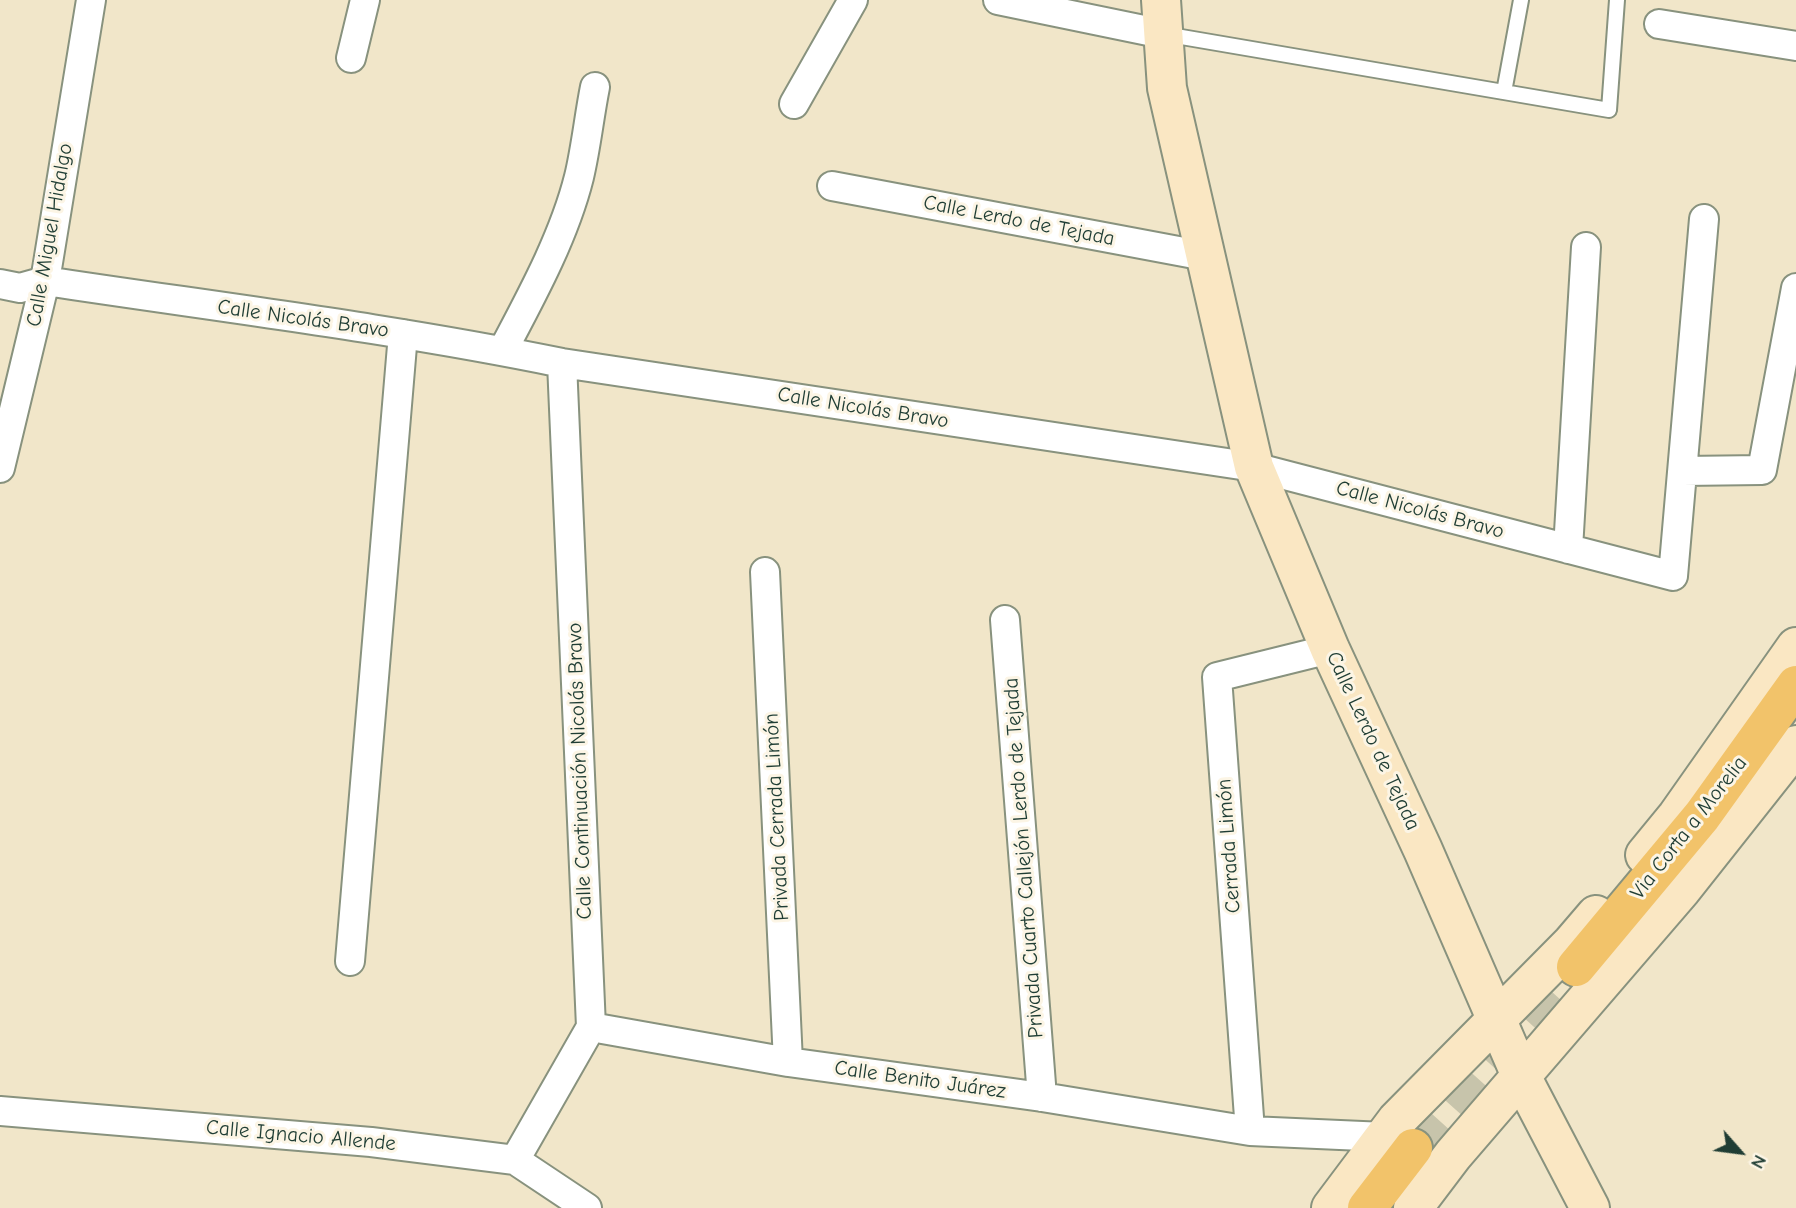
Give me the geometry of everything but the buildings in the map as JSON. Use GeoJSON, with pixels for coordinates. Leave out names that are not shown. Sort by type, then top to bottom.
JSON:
{"type":"FeatureCollection","features":[{"type":"Feature","properties":{"kind":"main road","name":"Via Corta a Morelia"},"geometry":{"type":"LineString","coordinates":[[1796,684],[1702,816],[1580,971],[1648,901],[1723,810],[1796,712]]}},
{"type":"Feature","properties":{"kind":"main road"},"geometry":{"type":"LineString","coordinates":[[1367,1208],[1407,1148]]}},
{"type":"Feature","properties":{"kind":"main road"},"geometry":{"type":"LineString","coordinates":[[1384,1208],[1407,1148]]}},
{"type":"Feature","properties":{"kind":"street","name":"Calle Miguel Hidalgo"},"geometry":{"type":"LineString","coordinates":[[0,468],[45,281],[91,0]]}},
{"type":"Feature","properties":{"kind":"street"},"geometry":{"type":"LineString","coordinates":[[351,58],[365,0]]}},
{"type":"Feature","properties":{"kind":"street"},"geometry":{"type":"LineString","coordinates":[[794,104],[853,0]]}},
{"type":"Feature","properties":{"kind":"street"},"geometry":{"type":"LineString","coordinates":[[998,0],[1162,17]]}},
{"type":"Feature","properties":{"kind":"street","name":"Calle Lerdo de Tejada"},"geometry":{"type":"LineString","coordinates":[[1162,17],[1167,88],[1254,467],[1330,649],[1423,850],[1521,1076],[1590,1208]]}},
{"type":"Feature","properties":{"kind":"street"},"geometry":{"type":"LineString","coordinates":[[1659,24],[1796,47]]}},
{"type":"Feature","properties":{"kind":"street"},"geometry":{"type":"LineString","coordinates":[[503,350],[559,236],[579,178],[595,87]]}},
{"type":"Feature","properties":{"kind":"street","name":"Calle Lerdo de Tejada"},"geometry":{"type":"LineString","coordinates":[[832,186],[1205,256]]}},
{"type":"Feature","properties":{"kind":"street"},"geometry":{"type":"LineString","coordinates":[[1704,219],[1683,471],[1762,470],[1796,288]]}},
{"type":"Feature","properties":{"kind":"street"},"geometry":{"type":"LineString","coordinates":[[1568,549],[1586,247]]}},
{"type":"Feature","properties":{"kind":"street","name":"Calle Nicolás Bravo"},"geometry":{"type":"LineString","coordinates":[[0,284],[20,288],[45,281],[403,334],[503,350],[562,363],[1254,467],[1673,576],[1683,471]]}},
{"type":"Feature","properties":{"kind":"street"},"geometry":{"type":"LineString","coordinates":[[350,961],[403,334]]}},
{"type":"Feature","properties":{"kind":"street","name":"Calle Continuación Nicolás Bravo"},"geometry":{"type":"LineString","coordinates":[[562,363],[591,1027]]}},
{"type":"Feature","properties":{"kind":"street","name":"Privada Cerrada Limón"},"geometry":{"type":"LineString","coordinates":[[765,572],[788,1062]]}},
{"type":"Feature","properties":{"kind":"street","name":"Privada Cuarto Callejón Lerdo de Tejada"},"geometry":{"type":"LineString","coordinates":[[1005,620],[1042,1097]]}},
{"type":"Feature","properties":{"kind":"street"},"geometry":{"type":"LineString","coordinates":[[1331,1208],[1407,1148],[1397,1120],[1572,943],[1677,816],[1796,647]]}},
{"type":"Feature","properties":{"kind":"street","name":"Cerrada Limón"},"geometry":{"type":"LineString","coordinates":[[1250,1131],[1217,677],[1330,649]]}},
{"type":"Feature","properties":{"kind":"street"},"geometry":{"type":"LineString","coordinates":[[1413,1208],[1453,1155],[1682,889],[1796,745]]}},
{"type":"Feature","properties":{"kind":"street"},"geometry":{"type":"LineString","coordinates":[[515,1160],[591,1027]]}},
{"type":"Feature","properties":{"kind":"street","name":"Calle Benito Juárez"},"geometry":{"type":"LineString","coordinates":[[591,1027],[788,1062],[1042,1097],[1250,1131],[1407,1148]]}},
{"type":"Feature","properties":{"kind":"street","name":"Calle Ignacio Allende"},"geometry":{"type":"LineString","coordinates":[[0,1111],[371,1142],[515,1160],[587,1208]]}},
{"type":"Feature","properties":{"kind":"lane"},"geometry":{"type":"LineString","coordinates":[[1504,92],[1521,0]]}},
{"type":"Feature","properties":{"kind":"lane"},"geometry":{"type":"LineString","coordinates":[[1162,17],[1504,92],[1609,110],[1617,0]]}},
{"type":"Feature","properties":{"kind":"tunnel"},"geometry":{"type":"LineString","coordinates":[[1413,1148],[1576,967]]}}]}
